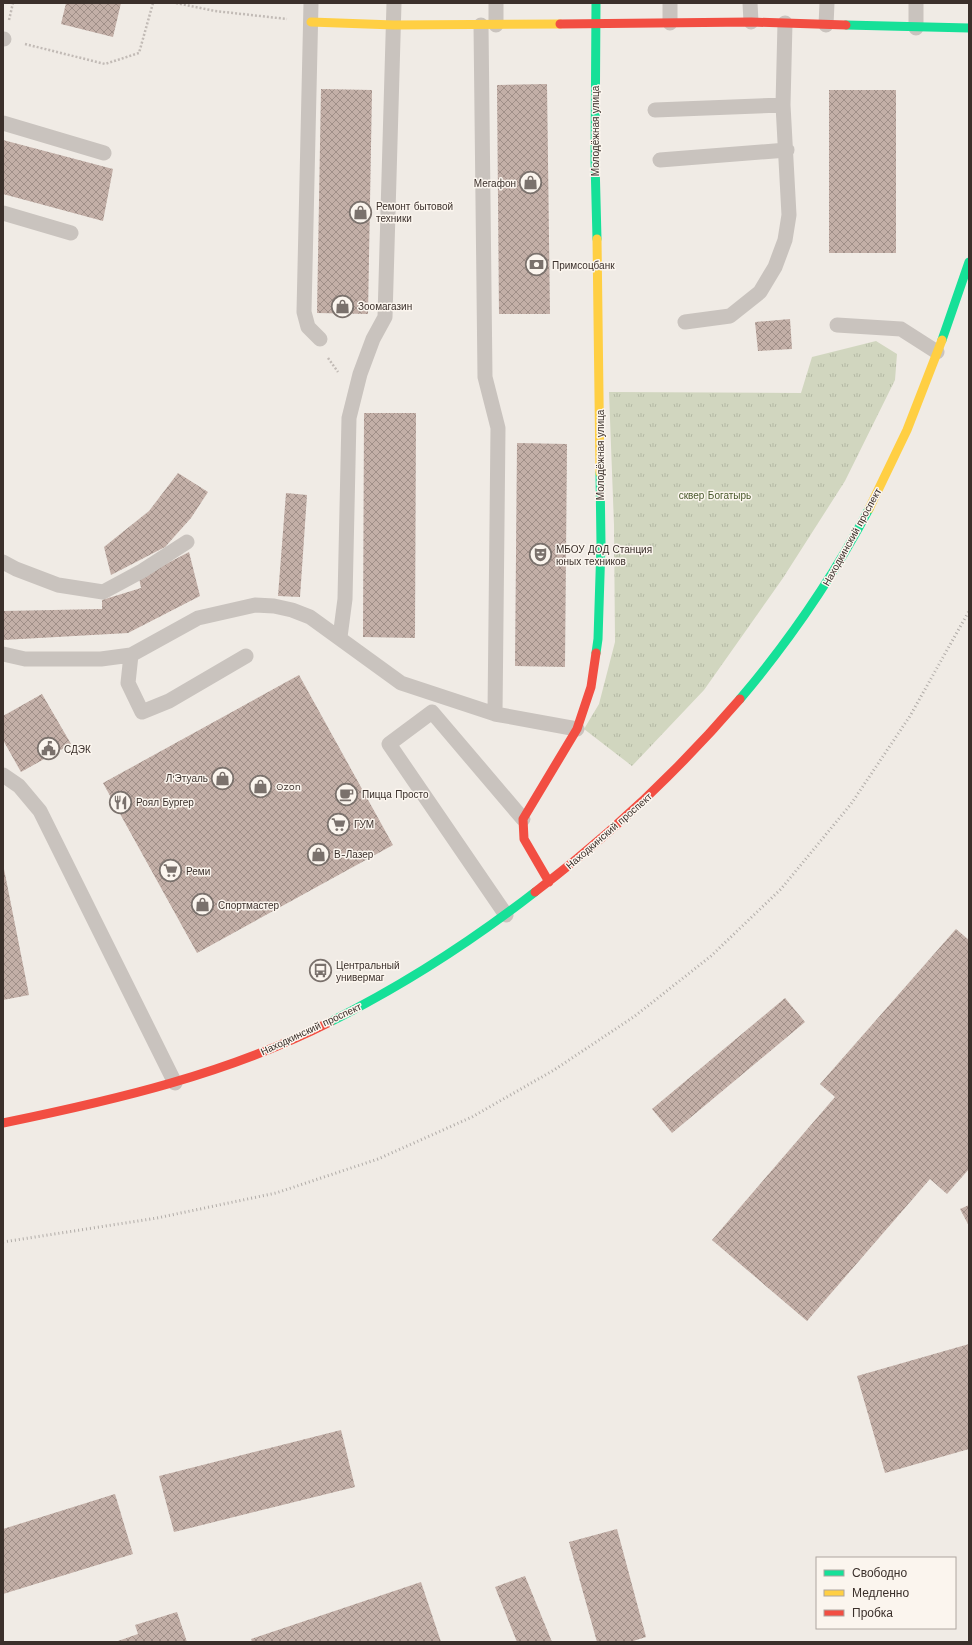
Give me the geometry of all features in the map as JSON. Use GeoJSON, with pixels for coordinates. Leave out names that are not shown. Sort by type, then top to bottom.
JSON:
{"type":"FeatureCollection","features":[{"type":"Feature","properties":{"kind":"street","name":"Молодёжная улица"},"geometry":{"type":"LineString","coordinates":[[523,819],[577,729],[591,687],[598,639],[600,536],[599,348],[595,161],[596,3]]}},
{"type":"Feature","properties":{"kind":"street"},"geometry":{"type":"LineString","coordinates":[[311,22],[394,25],[751,22],[916,28],[969,28]]}},
{"type":"Feature","properties":{"kind":"street","name":"Находкинский проспект"},"geometry":{"type":"LineString","coordinates":[[3,1123],[94,1105],[175,1083],[253,1056],[345,1015],[474,938],[549,882],[607,835],[666,779],[728,714],[788,640],[834,573],[874,502],[907,428],[937,352],[969,262]]}},
{"type":"Feature","properties":{"kind":"street"},"geometry":{"type":"LineString","coordinates":[[523,819],[524,839],[549,882]]}},
{"type":"Feature","properties":{"kind":"lane"},"geometry":{"type":"LineString","coordinates":[[311,3],[304,312],[308,327],[320,339]]}},
{"type":"Feature","properties":{"kind":"lane"},"geometry":{"type":"LineString","coordinates":[[340,637],[345,599],[350,418],[360,374],[373,339],[385,317],[394,3]]}},
{"type":"Feature","properties":{"kind":"lane"},"geometry":{"type":"LineString","coordinates":[[496,3],[496,25]]}},
{"type":"Feature","properties":{"kind":"lane"},"geometry":{"type":"LineString","coordinates":[[670,3],[670,23]]}},
{"type":"Feature","properties":{"kind":"lane"},"geometry":{"type":"LineString","coordinates":[[750,3],[751,22]]}},
{"type":"Feature","properties":{"kind":"lane"},"geometry":{"type":"LineString","coordinates":[[826,25],[827,3]]}},
{"type":"Feature","properties":{"kind":"lane"},"geometry":{"type":"LineString","coordinates":[[916,3],[916,28]]}},
{"type":"Feature","properties":{"kind":"lane"},"geometry":{"type":"LineString","coordinates":[[685,322],[730,316],[760,292],[775,267],[784,240],[789,215],[787,150],[783,105],[785,23]]}},
{"type":"Feature","properties":{"kind":"lane"},"geometry":{"type":"LineString","coordinates":[[481,25],[485,377],[498,428],[495,714]]}},
{"type":"Feature","properties":{"kind":"lane"},"geometry":{"type":"LineString","coordinates":[[655,110],[783,105]]}},
{"type":"Feature","properties":{"kind":"lane"},"geometry":{"type":"LineString","coordinates":[[3,123],[104,153]]}},
{"type":"Feature","properties":{"kind":"lane"},"geometry":{"type":"LineString","coordinates":[[660,160],[787,150]]}},
{"type":"Feature","properties":{"kind":"lane"},"geometry":{"type":"LineString","coordinates":[[3,213],[72,233]]}},
{"type":"Feature","properties":{"kind":"lane"},"geometry":{"type":"LineString","coordinates":[[837,325],[901,329],[937,352]]}},
{"type":"Feature","properties":{"kind":"lane"},"geometry":{"type":"LineString","coordinates":[[3,562],[16,569],[58,585],[103,592],[142,571],[187,542]]}},
{"type":"Feature","properties":{"kind":"lane"},"geometry":{"type":"LineString","coordinates":[[3,654],[25,659],[101,659],[131,655],[198,618],[255,605],[274,606],[292,610],[310,617],[340,637],[401,683],[495,714],[577,729]]}},
{"type":"Feature","properties":{"kind":"lane"},"geometry":{"type":"LineString","coordinates":[[131,655],[128,683],[142,712],[169,701],[246,656]]}},
{"type":"Feature","properties":{"kind":"lane"},"geometry":{"type":"LineString","coordinates":[[506,915],[389,744],[432,712],[523,819]]}},
{"type":"Feature","properties":{"kind":"lane"},"geometry":{"type":"LineString","coordinates":[[3,775],[19,786],[40,811],[175,1083]]}},
{"type":"Feature","properties":{"kind":"path"},"geometry":{"type":"LineString","coordinates":[[13,3],[3,39],[105,64],[139,53],[153,3]]}},
{"type":"Feature","properties":{"kind":"path"},"geometry":{"type":"LineString","coordinates":[[176,3],[215,12],[311,22]]}},
{"type":"Feature","properties":{"kind":"green space","name":"сквер Богатырь"},"geometry":{"type":"Polygon","coordinates":[[[876,341],[897,354],[895,380],[845,481],[783,578],[704,690],[632,766],[584,729],[599,704],[615,642],[614,525],[609,392],[801,393],[812,357],[876,341]]]}},
{"type":"Feature","properties":{"kind":"building"},"geometry":{"type":"Polygon","coordinates":[[[66,3],[121,3],[113,37],[61,24],[66,3]]]}},
{"type":"Feature","properties":{"kind":"building"},"geometry":{"type":"Polygon","coordinates":[[[547,84],[550,314],[499,314],[497,85],[547,84]]]}},
{"type":"Feature","properties":{"kind":"building"},"geometry":{"type":"Polygon","coordinates":[[[321,89],[372,90],[368,314],[317,313],[321,89]]]}},
{"type":"Feature","properties":{"kind":"building"},"geometry":{"type":"Polygon","coordinates":[[[829,90],[896,90],[896,253],[829,253],[829,90]]]}},
{"type":"Feature","properties":{"kind":"building"},"geometry":{"type":"Polygon","coordinates":[[[3,140],[113,169],[103,221],[3,194],[3,140]]]}},
{"type":"Feature","properties":{"kind":"building"},"geometry":{"type":"Polygon","coordinates":[[[790,319],[792,349],[758,351],[755,322],[790,319]]]}},
{"type":"Feature","properties":{"kind":"building"},"geometry":{"type":"Polygon","coordinates":[[[364,413],[416,413],[415,638],[363,637],[364,413]]]}},
{"type":"Feature","properties":{"kind":"building","name":"МБОУ ДОД Станция юных техников"},"geometry":{"type":"Polygon","coordinates":[[[517,443],[567,444],[565,667],[515,666],[517,443]]]}},
{"type":"Feature","properties":{"kind":"building"},"geometry":{"type":"Polygon","coordinates":[[[178,473],[208,492],[191,518],[165,547],[111,575],[104,547],[149,511],[178,473]]]}},
{"type":"Feature","properties":{"kind":"building"},"geometry":{"type":"Polygon","coordinates":[[[286,493],[307,495],[300,597],[278,596],[286,493]]]}},
{"type":"Feature","properties":{"kind":"building"},"geometry":{"type":"Polygon","coordinates":[[[189,552],[200,596],[128,633],[3,640],[3,611],[102,609],[102,600],[141,588],[139,578],[189,552]]]}},
{"type":"Feature","properties":{"kind":"building"},"geometry":{"type":"Polygon","coordinates":[[[299,675],[393,845],[197,953],[103,783],[299,675]]]}},
{"type":"Feature","properties":{"kind":"building"},"geometry":{"type":"Polygon","coordinates":[[[42,694],[71,744],[21,772],[3,740],[3,716],[42,694]]]}},
{"type":"Feature","properties":{"kind":"building"},"geometry":{"type":"Polygon","coordinates":[[[3,864],[29,995],[3,1000],[3,864]]]}},
{"type":"Feature","properties":{"kind":"building"},"geometry":{"type":"Polygon","coordinates":[[[956,929],[969,940],[969,1169],[947,1194],[930,1179],[807,1321],[712,1240],[835,1097],[820,1084],[956,929]]]}},
{"type":"Feature","properties":{"kind":"building"},"geometry":{"type":"Polygon","coordinates":[[[785,998],[805,1022],[672,1133],[652,1109],[785,998]]]}},
{"type":"Feature","properties":{"kind":"building"},"geometry":{"type":"Polygon","coordinates":[[[969,1205],[969,1226],[960,1209],[969,1205]]]}},
{"type":"Feature","properties":{"kind":"building"},"geometry":{"type":"Polygon","coordinates":[[[969,1344],[969,1449],[885,1473],[857,1376],[969,1344]]]}},
{"type":"Feature","properties":{"kind":"building"},"geometry":{"type":"Polygon","coordinates":[[[341,1430],[355,1487],[174,1532],[159,1476],[341,1430]]]}},
{"type":"Feature","properties":{"kind":"building"},"geometry":{"type":"Polygon","coordinates":[[[115,1494],[133,1554],[3,1594],[3,1529],[115,1494]]]}},
{"type":"Feature","properties":{"kind":"building"},"geometry":{"type":"Polygon","coordinates":[[[617,1529],[646,1637],[630,1642],[597,1642],[569,1542],[617,1529]]]}},
{"type":"Feature","properties":{"kind":"building"},"geometry":{"type":"Polygon","coordinates":[[[525,1576],[552,1642],[517,1642],[495,1587],[525,1576]]]}},
{"type":"Feature","properties":{"kind":"building"},"geometry":{"type":"Polygon","coordinates":[[[421,1582],[441,1642],[252,1642],[251,1639],[421,1582]]]}},
{"type":"Feature","properties":{"kind":"building"},"geometry":{"type":"Polygon","coordinates":[[[177,1612],[187,1642],[115,1642],[138,1634],[135,1625],[177,1612]]]}},
{"type":"Feature","properties":{"kind":"railway"},"geometry":{"type":"LineString","coordinates":[[3,1242],[157,1218],[276,1193],[378,1159],[472,1117],[554,1070],[635,1016],[711,956],[781,889],[851,804],[910,716],[969,611]]}},
{"type":"Feature","properties":{"kind":"traffic: fast"},"geometry":{"type":"LineString","coordinates":[[596,3],[595,161],[597,239]]}},
{"type":"Feature","properties":{"kind":"traffic: fast"},"geometry":{"type":"LineString","coordinates":[[846,25],[969,28]]}},
{"type":"Feature","properties":{"kind":"traffic: fast"},"geometry":{"type":"LineString","coordinates":[[942,340],[969,262]]}},
{"type":"Feature","properties":{"kind":"traffic: fast"},"geometry":{"type":"LineString","coordinates":[[596,653],[598,639],[601,544],[600,473]]}},
{"type":"Feature","properties":{"kind":"traffic: fast"},"geometry":{"type":"LineString","coordinates":[[740,699],[776,654],[810,607],[841,559],[869,509]]}},
{"type":"Feature","properties":{"kind":"traffic: fast"},"geometry":{"type":"LineString","coordinates":[[330,1022],[384,993],[436,962],[487,928],[535,892]]}},
{"type":"Feature","properties":{"kind":"traffic: slow"},"geometry":{"type":"LineString","coordinates":[[311,22],[394,25],[560,24]]}},
{"type":"Feature","properties":{"kind":"traffic: slow"},"geometry":{"type":"LineString","coordinates":[[597,239],[600,473]]}},
{"type":"Feature","properties":{"kind":"traffic: slow"},"geometry":{"type":"LineString","coordinates":[[869,509],[907,430],[942,340]]}},
{"type":"Feature","properties":{"kind":"traffic: jam"},"geometry":{"type":"LineString","coordinates":[[560,24],[751,22],[846,25]]}},
{"type":"Feature","properties":{"kind":"traffic: jam"},"geometry":{"type":"LineString","coordinates":[[549,882],[524,839],[523,819],[577,729],[591,687],[596,653]]}},
{"type":"Feature","properties":{"kind":"traffic: jam"},"geometry":{"type":"LineString","coordinates":[[535,892],[590,848],[668,777],[740,699]]}},
{"type":"Feature","properties":{"kind":"traffic: jam"},"geometry":{"type":"LineString","coordinates":[[3,1123],[129,1095],[211,1071],[291,1040],[330,1022]]}},
{"type":"Feature","properties":{"kind":"place","name":"Мегафон"},"geometry":{"type":"Point","coordinates":[531,183]}},
{"type":"Feature","properties":{"kind":"place","name":"Ремонт бытовой техники"},"geometry":{"type":"Point","coordinates":[360,212]}},
{"type":"Feature","properties":{"kind":"place","name":"Примсоцбанк"},"geometry":{"type":"Point","coordinates":[537,265]}},
{"type":"Feature","properties":{"kind":"place","name":"Зоомагазин"},"geometry":{"type":"Point","coordinates":[342,306]}},
{"type":"Feature","properties":{"kind":"place","name":"МБОУ ДОД Станция юных техников"},"geometry":{"type":"Point","coordinates":[541,555]}},
{"type":"Feature","properties":{"kind":"place","name":"СДЭК"},"geometry":{"type":"Point","coordinates":[48,749]}},
{"type":"Feature","properties":{"kind":"place","name":"Л'Этуаль"},"geometry":{"type":"Point","coordinates":[223,778]}},
{"type":"Feature","properties":{"kind":"place","name":"Ozon"},"geometry":{"type":"Point","coordinates":[260,786]}},
{"type":"Feature","properties":{"kind":"place","name":"Пицца Просто"},"geometry":{"type":"Point","coordinates":[347,794]}},
{"type":"Feature","properties":{"kind":"place","name":"Роял Бургер"},"geometry":{"type":"Point","coordinates":[121,802]}},
{"type":"Feature","properties":{"kind":"place","name":"ГУМ"},"geometry":{"type":"Point","coordinates":[338,824]}},
{"type":"Feature","properties":{"kind":"place","name":"В-Лазер"},"geometry":{"type":"Point","coordinates":[319,854]}},
{"type":"Feature","properties":{"kind":"place","name":"Реми"},"geometry":{"type":"Point","coordinates":[171,871]}},
{"type":"Feature","properties":{"kind":"place","name":"Спортмастер"},"geometry":{"type":"Point","coordinates":[202,905]}},
{"type":"Feature","properties":{"kind":"place","name":"Центральный универмаг"},"geometry":{"type":"Point","coordinates":[321,971]}}]}
